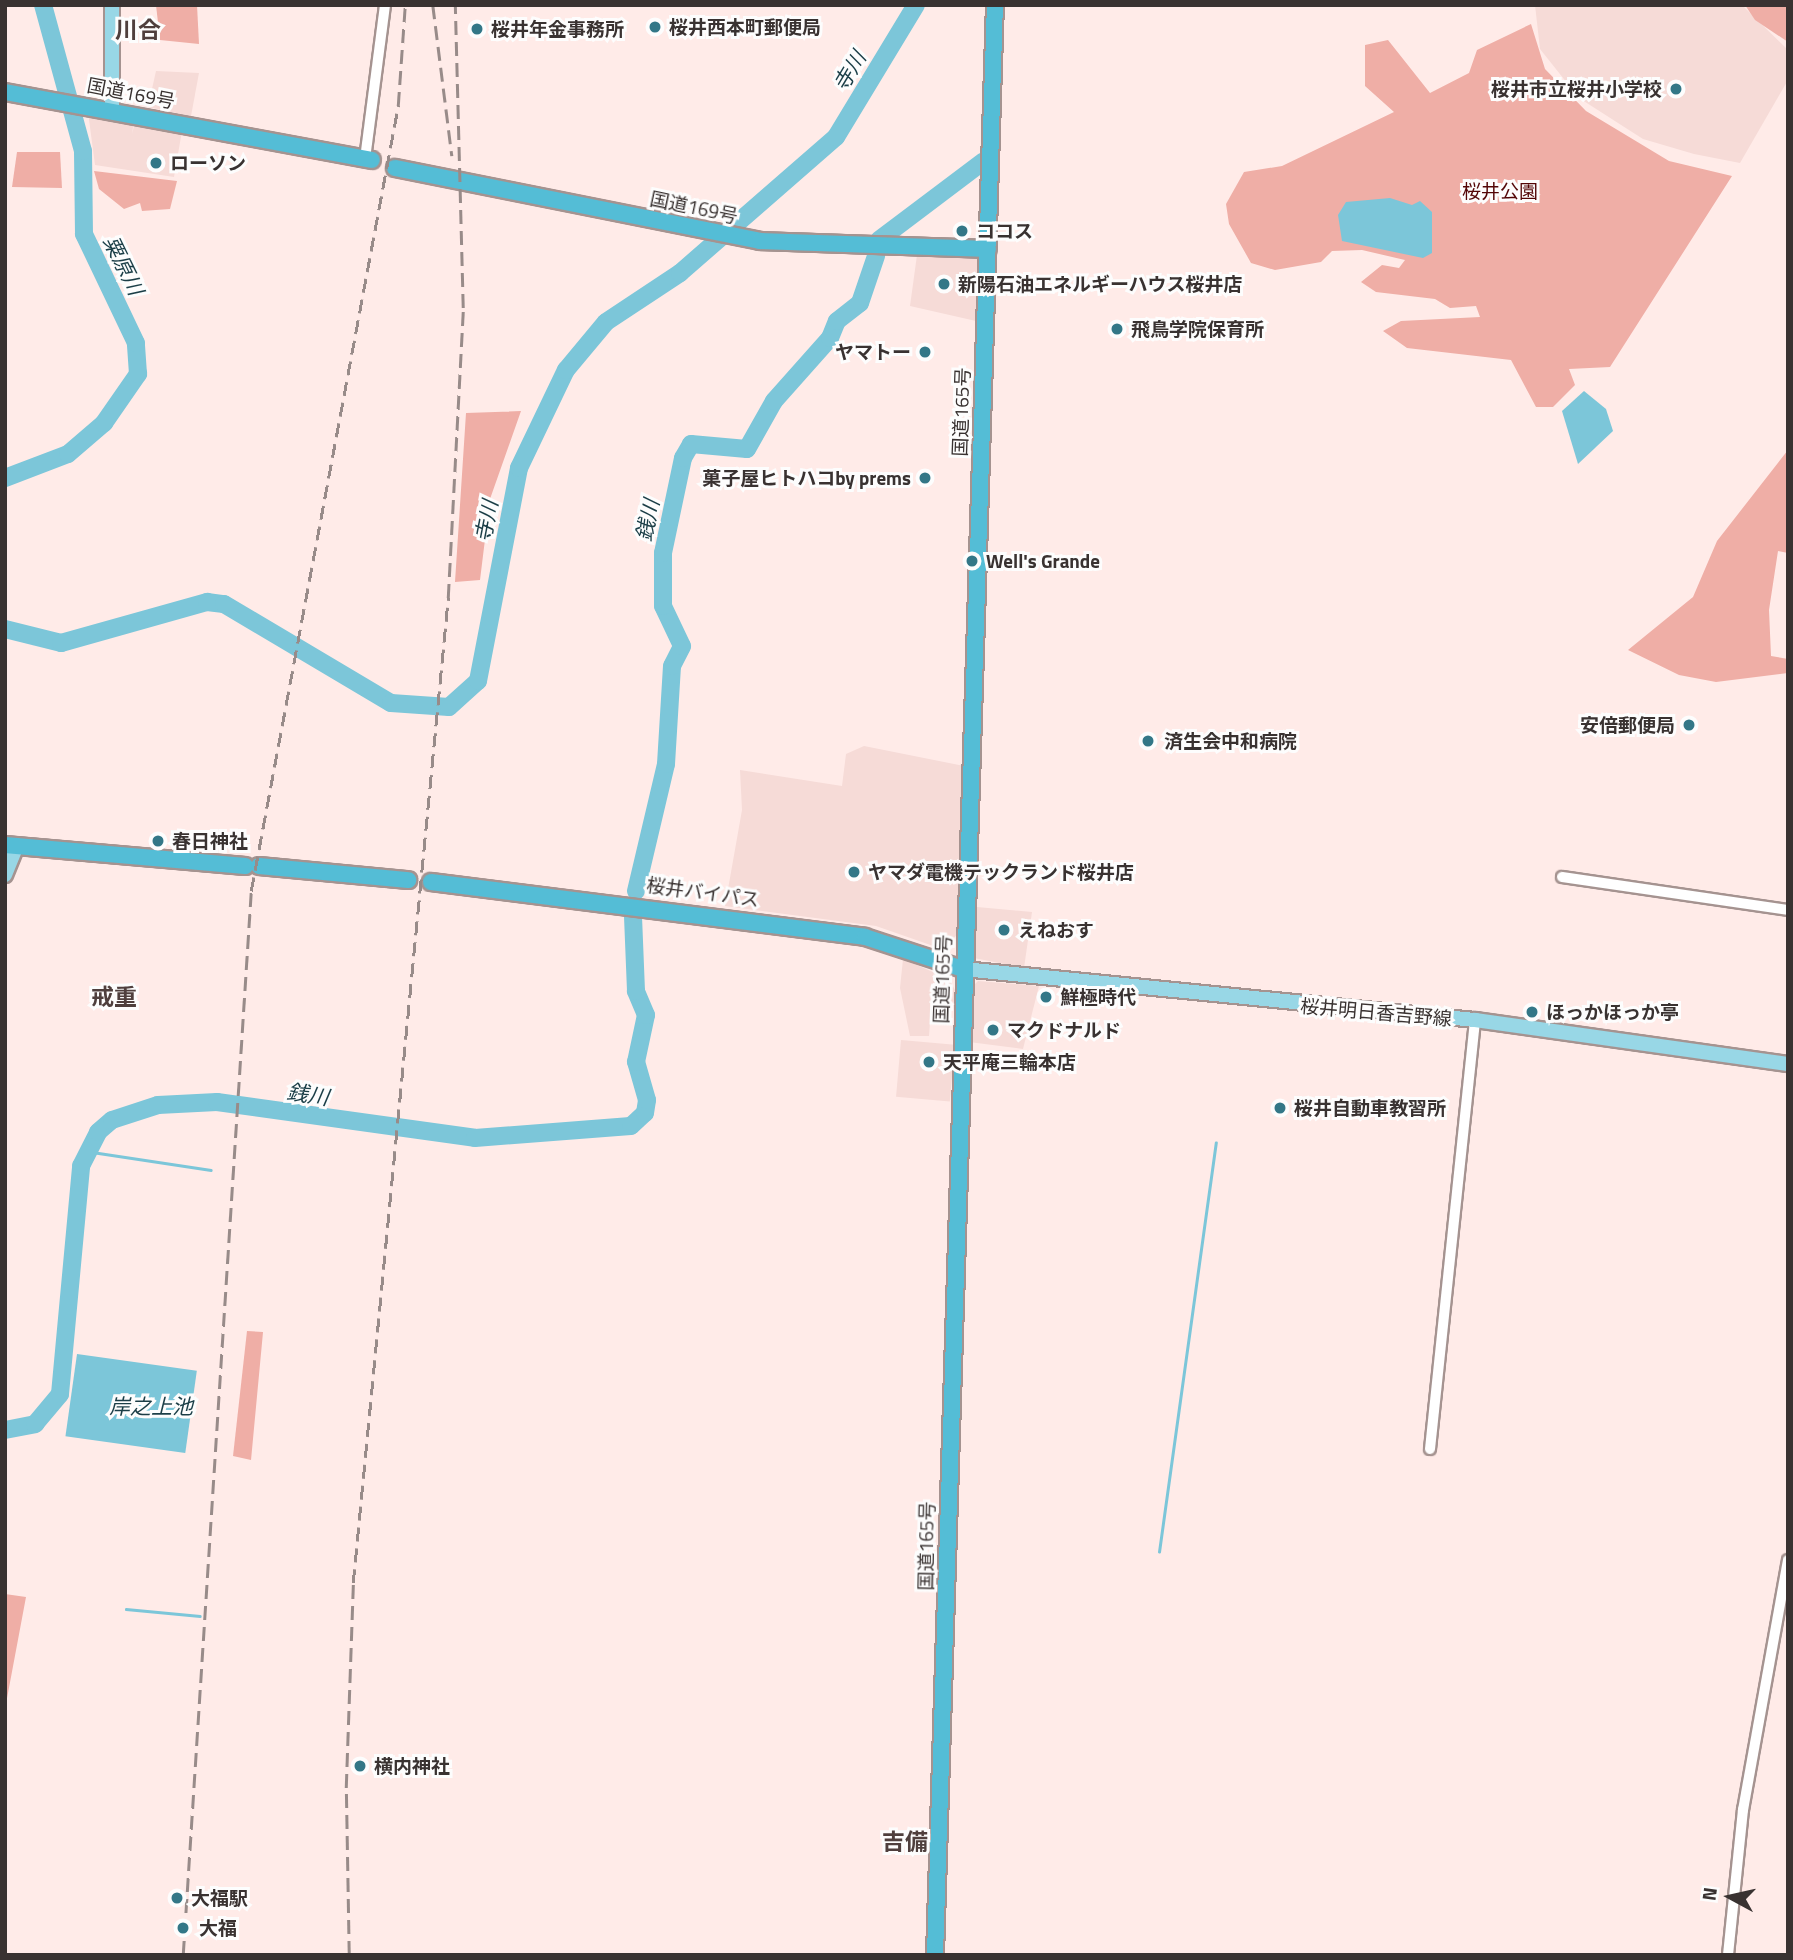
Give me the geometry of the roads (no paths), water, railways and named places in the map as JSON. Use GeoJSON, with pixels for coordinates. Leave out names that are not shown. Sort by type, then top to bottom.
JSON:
{"type":"FeatureCollection","features":[{"type":"Feature","properties":{"kind":"highway","name":"国道165号"},"geometry":{"type":"LineString","coordinates":[[935,1955],[963,969],[995,5]]}},
{"type":"Feature","properties":{"kind":"highway","name":"国道169号"},"geometry":{"type":"LineString","coordinates":[[5,92],[112,109],[369,160]]}},
{"type":"Feature","properties":{"kind":"highway","name":"国道169号"},"geometry":{"type":"LineString","coordinates":[[395,168],[727,236],[988,249]]}},
{"type":"Feature","properties":{"kind":"highway"},"geometry":{"type":"LineString","coordinates":[[11,845],[408,880]]}},
{"type":"Feature","properties":{"kind":"highway","name":"桜井バイパス"},"geometry":{"type":"LineString","coordinates":[[431,882],[865,937],[963,969]]}},
{"type":"Feature","properties":{"kind":"main road"},"geometry":{"type":"LineString","coordinates":[[112,5],[112,109]]}},
{"type":"Feature","properties":{"kind":"main road"},"geometry":{"type":"LineString","coordinates":[[5,874],[11,845]]}},
{"type":"Feature","properties":{"kind":"main road","name":"桜井明日香吉野線"},"geometry":{"type":"LineString","coordinates":[[963,969],[1475,1020],[1788,1064]]}},
{"type":"Feature","properties":{"kind":"street"},"geometry":{"type":"LineString","coordinates":[[369,160],[385,5]]}},
{"type":"Feature","properties":{"kind":"street"},"geometry":{"type":"LineString","coordinates":[[1562,877],[1788,910]]}},
{"type":"Feature","properties":{"kind":"street"},"geometry":{"type":"LineString","coordinates":[[1430,1449],[1475,1020]]}},
{"type":"Feature","properties":{"kind":"street"},"geometry":{"type":"LineString","coordinates":[[1728,1955],[1738,1844],[1788,1560]]}},
{"type":"Feature","properties":{"kind":"water"},"geometry":{"type":"Polygon","coordinates":[[[1390,198],[1412,205],[1420,201],[1432,212],[1432,253],[1423,258],[1342,241],[1338,215],[1346,202],[1390,198]]]}},
{"type":"Feature","properties":{"kind":"water"},"geometry":{"type":"Polygon","coordinates":[[[1584,391],[1606,409],[1613,431],[1578,464],[1562,411],[1584,391]]]}},
{"type":"Feature","properties":{"kind":"water","name":"岸之上池"},"geometry":{"type":"Polygon","coordinates":[[[77,1354],[197,1371],[185,1453],[65,1436],[77,1354]]]}},
{"type":"Feature","properties":{"kind":"waterway","name":"粟原川"},"geometry":{"type":"LineString","coordinates":[[5,478],[68,454],[104,423],[138,374],[136,343],[84,234],[83,151],[43,5]]}},
{"type":"Feature","properties":{"kind":"waterway","name":"寺川"},"geometry":{"type":"LineString","coordinates":[[5,629],[61,643],[207,602],[224,604],[391,703],[449,707],[478,681],[519,468],[566,370],[606,322],[680,273],[836,137],[916,5]]}},
{"type":"Feature","properties":{"kind":"waterway","name":"銭川"},"geometry":{"type":"LineString","coordinates":[[879,240],[984,161]]}},
{"type":"Feature","properties":{"kind":"waterway","name":"銭川"},"geometry":{"type":"LineString","coordinates":[[636,891],[666,764],[672,666],[682,646],[663,606],[663,553],[683,458],[691,444],[747,449],[774,401],[830,338],[837,321],[860,303],[876,256]]}},
{"type":"Feature","properties":{"kind":"waterway","name":"銭川"},"geometry":{"type":"LineString","coordinates":[[5,1430],[35,1424],[60,1394],[81,1166],[98,1132],[112,1120],[158,1105],[217,1102],[475,1138],[631,1126],[645,1113],[647,1100],[636,1062],[646,1015],[636,991],[633,915]]}},
{"type":"Feature","properties":{"kind":"waterway"},"geometry":{"type":"LineString","coordinates":[[1159,1552],[1216,1143]]}},
{"type":"Feature","properties":{"kind":"waterway"},"geometry":{"type":"LineString","coordinates":[[92,1152],[211,1170]]}},
{"type":"Feature","properties":{"kind":"waterway"},"geometry":{"type":"LineString","coordinates":[[126,1609],[200,1616]]}},
{"type":"Feature","properties":{"kind":"railway"},"geometry":{"type":"LineString","coordinates":[[183,1955],[251,891],[398,106],[405,5]]}},
{"type":"Feature","properties":{"kind":"railway"},"geometry":{"type":"LineString","coordinates":[[433,5],[452,156]]}},
{"type":"Feature","properties":{"kind":"railway"},"geometry":{"type":"LineString","coordinates":[[349,1955],[346,1788],[353,1583],[448,598],[463,308],[455,5]]}},
{"type":"Feature","properties":{"kind":"place","name":"桜井西本町郵便局"},"geometry":{"type":"Point","coordinates":[655,27]}},
{"type":"Feature","properties":{"kind":"place","name":"桜井年金事務所"},"geometry":{"type":"Point","coordinates":[477,29]}},
{"type":"Feature","properties":{"kind":"place","name":"桜井市立桜井小学校"},"geometry":{"type":"Point","coordinates":[1676,89]}},
{"type":"Feature","properties":{"kind":"place","name":"ローソン"},"geometry":{"type":"Point","coordinates":[156,163]}},
{"type":"Feature","properties":{"kind":"place","name":"ココス"},"geometry":{"type":"Point","coordinates":[962,231]}},
{"type":"Feature","properties":{"kind":"place","name":"新陽石油エネルギーハウス桜井店"},"geometry":{"type":"Point","coordinates":[944,284]}},
{"type":"Feature","properties":{"kind":"place","name":"飛鳥学院保育所"},"geometry":{"type":"Point","coordinates":[1117,329]}},
{"type":"Feature","properties":{"kind":"place","name":"ヤマトー"},"geometry":{"type":"Point","coordinates":[925,352]}},
{"type":"Feature","properties":{"kind":"place","name":"菓子屋ヒトハコby prems"},"geometry":{"type":"Point","coordinates":[925,478]}},
{"type":"Feature","properties":{"kind":"place","name":"Well's Grande"},"geometry":{"type":"Point","coordinates":[972,561]}},
{"type":"Feature","properties":{"kind":"place","name":"安倍郵便局"},"geometry":{"type":"Point","coordinates":[1689,725]}},
{"type":"Feature","properties":{"kind":"place","name":"済生会中和病院"},"geometry":{"type":"Point","coordinates":[1148,741]}},
{"type":"Feature","properties":{"kind":"place","name":"春日神社"},"geometry":{"type":"Point","coordinates":[158,841]}},
{"type":"Feature","properties":{"kind":"place","name":"ヤマダ電機テックランド桜井店"},"geometry":{"type":"Point","coordinates":[854,872]}},
{"type":"Feature","properties":{"kind":"place","name":"えねおす"},"geometry":{"type":"Point","coordinates":[1004,930]}},
{"type":"Feature","properties":{"kind":"place","name":"鮮極時代"},"geometry":{"type":"Point","coordinates":[1046,997]}},
{"type":"Feature","properties":{"kind":"place","name":"ほっかほっか亭"},"geometry":{"type":"Point","coordinates":[1532,1012]}},
{"type":"Feature","properties":{"kind":"place","name":"マクドナルド"},"geometry":{"type":"Point","coordinates":[993,1030]}},
{"type":"Feature","properties":{"kind":"place","name":"天平庵三輪本店"},"geometry":{"type":"Point","coordinates":[929,1062]}},
{"type":"Feature","properties":{"kind":"place","name":"桜井自動車教習所"},"geometry":{"type":"Point","coordinates":[1280,1108]}},
{"type":"Feature","properties":{"kind":"place","name":"横内神社"},"geometry":{"type":"Point","coordinates":[360,1766]}},
{"type":"Feature","properties":{"kind":"place","name":"大福駅"},"geometry":{"type":"Point","coordinates":[177,1898]}},
{"type":"Feature","properties":{"kind":"place","name":"大福"},"geometry":{"type":"Point","coordinates":[183,1928]}},
{"type":"Feature","properties":{"kind":"district","name":"川合"},"geometry":{"type":"Point","coordinates":[138,30]}},
{"type":"Feature","properties":{"kind":"district","name":"戒重"},"geometry":{"type":"Point","coordinates":[114,997]}},
{"type":"Feature","properties":{"kind":"district","name":"吉備"},"geometry":{"type":"Point","coordinates":[905,1842]}},
{"type":"Feature","properties":{"kind":"park label","name":"桜井公園"},"geometry":{"type":"Point","coordinates":[1500,191]}}]}
